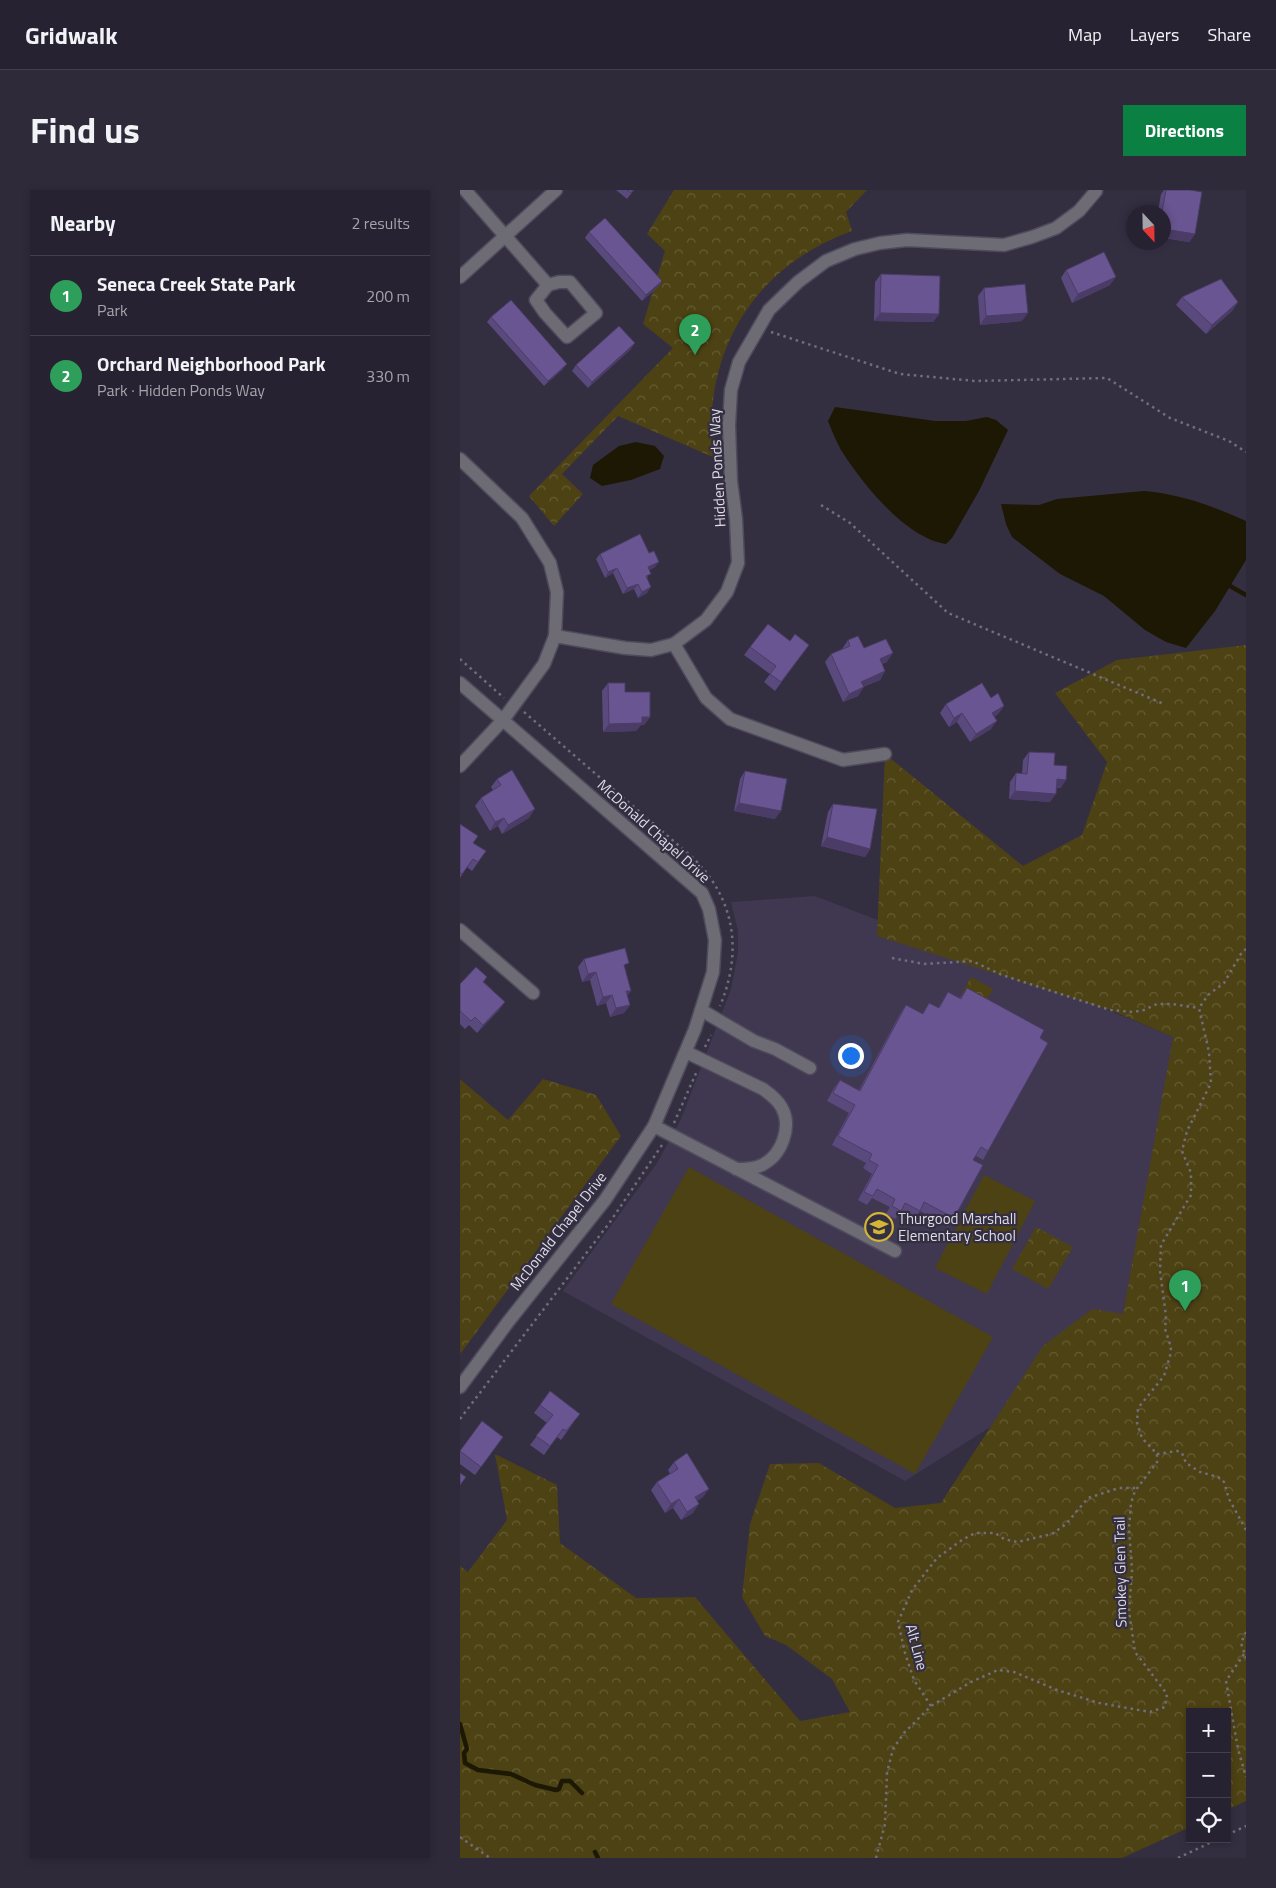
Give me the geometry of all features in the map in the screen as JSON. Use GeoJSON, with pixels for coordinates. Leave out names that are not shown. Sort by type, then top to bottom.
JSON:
{"type":"FeatureCollection","features":[{"type":"Feature","properties":{"kind":"street"},"geometry":{"type":"LineString","coordinates":[[465,190],[548,285]]}},
{"type":"Feature","properties":{"kind":"street"},"geometry":{"type":"LineString","coordinates":[[460,277],[556,190]]}},
{"type":"Feature","properties":{"kind":"street","name":"Hidden Ponds Way"},"geometry":{"type":"LineString","coordinates":[[555,636],[626,648],[652,650],[674,644],[706,620],[727,592],[738,563],[736,519],[731,481],[729,425],[731,390],[739,362],[769,310],[798,282],[826,261],[855,249],[880,243],[906,240],[1004,245],[1032,237],[1056,228],[1079,210],[1096,190]]}},
{"type":"Feature","properties":{"kind":"street"},"geometry":{"type":"LineString","coordinates":[[570,282],[596,313],[566,337],[536,300],[548,285],[570,282]]}},
{"type":"Feature","properties":{"kind":"street"},"geometry":{"type":"LineString","coordinates":[[460,459],[522,518],[550,563],[557,592],[555,636],[544,664],[503,720],[460,766]]}},
{"type":"Feature","properties":{"kind":"street"},"geometry":{"type":"LineString","coordinates":[[674,644],[706,698],[730,719],[844,760],[885,754]]}},
{"type":"Feature","properties":{"kind":"street","name":"McDonald Chapel Drive"},"geometry":{"type":"LineString","coordinates":[[460,683],[702,893],[716,940],[713,972],[701,1010],[686,1052],[654,1126],[605,1200],[460,1386]]}},
{"type":"Feature","properties":{"kind":"street"},"geometry":{"type":"LineString","coordinates":[[460,930],[533,993]]}},
{"type":"Feature","properties":{"kind":"street"},"geometry":{"type":"LineString","coordinates":[[701,1010],[754,1041],[775,1049],[810,1068]]}},
{"type":"Feature","properties":{"kind":"street"},"geometry":{"type":"LineString","coordinates":[[686,1052],[763,1088],[782,1107],[786,1120],[785,1136],[778,1150],[762,1165],[736,1169]]}},
{"type":"Feature","properties":{"kind":"street"},"geometry":{"type":"LineString","coordinates":[[654,1126],[895,1251]]}},
{"type":"Feature","properties":{"kind":"path"},"geometry":{"type":"LineString","coordinates":[[758,328],[900,374],[975,381],[1107,378],[1170,418],[1229,441],[1246,452]]}},
{"type":"Feature","properties":{"kind":"path"},"geometry":{"type":"LineString","coordinates":[[821,505],[850,523],[948,612],[1164,704]]}},
{"type":"Feature","properties":{"kind":"path"},"geometry":{"type":"LineString","coordinates":[[460,659],[506,699]]}},
{"type":"Feature","properties":{"kind":"path"},"geometry":{"type":"LineString","coordinates":[[1246,949],[1242,952],[1224,983],[1208,995],[1199,1008],[1209,1052],[1211,1083],[1187,1131],[1182,1151],[1191,1173],[1192,1195],[1161,1245],[1160,1271],[1166,1316],[1165,1329],[1171,1347],[1170,1356],[1164,1376],[1138,1408],[1137,1423],[1142,1438],[1157,1454],[1177,1450],[1182,1453],[1186,1462],[1200,1472],[1218,1476],[1224,1482],[1229,1499],[1246,1530]]}},
{"type":"Feature","properties":{"kind":"path"},"geometry":{"type":"LineString","coordinates":[[892,958],[937,964],[972,961],[1002,975],[1110,1010],[1133,1012],[1144,1010],[1157,1004],[1199,1008]]}},
{"type":"Feature","properties":{"kind":"path"},"geometry":{"type":"LineString","coordinates":[[704,1050],[711,1035]]}},
{"type":"Feature","properties":{"kind":"path"},"geometry":{"type":"LineString","coordinates":[[673,1126],[698,1067]]}},
{"type":"Feature","properties":{"kind":"path"},"geometry":{"type":"LineString","coordinates":[[460,1419],[614,1216],[665,1139]]}},
{"type":"Feature","properties":{"kind":"path","name":"Smokey Glen Trail"},"geometry":{"type":"LineString","coordinates":[[876,1858],[885,1824],[887,1773],[893,1749],[904,1733],[931,1706],[971,1682],[998,1670],[1014,1672],[1057,1690],[1099,1702],[1150,1712],[1165,1707],[1166,1694],[1135,1652],[1129,1611],[1132,1570],[1131,1503],[1137,1488],[1157,1462],[1157,1454]]}},
{"type":"Feature","properties":{"kind":"path","name":"Alt Line"},"geometry":{"type":"LineString","coordinates":[[931,1706],[914,1680],[898,1622],[912,1590],[937,1558],[975,1533],[995,1533],[1004,1539],[1017,1542],[1052,1534],[1066,1524],[1088,1498],[1119,1488],[1137,1488]]}},
{"type":"Feature","properties":{"kind":"path"},"geometry":{"type":"LineString","coordinates":[[1246,1632],[1241,1643],[1246,1658]]}},
{"type":"Feature","properties":{"kind":"path"},"geometry":{"type":"LineString","coordinates":[[1244,1654],[1226,1681],[1238,1749],[1246,1777]]}},
{"type":"Feature","properties":{"kind":"path"},"geometry":{"type":"LineString","coordinates":[[1231,1833],[1246,1826]]}},
{"type":"Feature","properties":{"kind":"path"},"geometry":{"type":"LineString","coordinates":[[460,1837],[490,1858]]}},
{"type":"Feature","properties":{"kind":"path"},"geometry":{"type":"LineString","coordinates":[[1178,1858],[1210,1843]]}},
{"type":"Feature","properties":{"kind":"shaded area"},"geometry":{"type":"Polygon","coordinates":[[[835,407],[935,421],[966,421],[987,417],[996,420],[1008,430],[979,491],[952,538],[946,544],[931,540],[900,520],[860,478],[841,450],[828,421],[835,407]]]}},
{"type":"Feature","properties":{"kind":"shaded area"},"geometry":{"type":"Polygon","coordinates":[[[636,442],[655,446],[664,456],[660,469],[631,480],[602,486],[590,478],[593,465],[619,446],[636,442]]]}},
{"type":"Feature","properties":{"kind":"shaded area"},"geometry":{"type":"Polygon","coordinates":[[[1144,491],[1196,502],[1246,521],[1246,560],[1215,611],[1186,648],[1166,642],[1145,630],[1104,596],[1060,574],[1012,537],[1006,524],[1001,504],[1039,505],[1057,499],[1144,491]]]}},
{"type":"Feature","properties":{"kind":"shaded area","name":"Thurgood Marshall Elementary School"},"geometry":{"type":"Polygon","coordinates":[[[815,896],[1049,986],[1176,1038],[1124,1392],[1054,1387],[905,1481],[563,1291],[657,1163],[681,1119],[731,989],[738,953],[738,931],[731,902],[815,896]]]}},
{"type":"Feature","properties":{"kind":"green space"},"geometry":{"type":"Polygon","coordinates":[[[674,190],[867,190],[846,212],[852,231],[817,246],[787,266],[762,290],[741,318],[726,349],[716,383],[712,419],[713,457],[618,416],[562,474],[583,494],[554,526],[529,496],[673,348],[643,324],[665,251],[647,234],[674,190]]]}},
{"type":"Feature","properties":{"kind":"green space"},"geometry":{"type":"Polygon","coordinates":[[[1246,645],[1246,1801],[1231,1808],[1231,1708],[1186,1708],[1186,1829],[1122,1858],[460,1858],[460,1566],[468,1572],[507,1520],[495,1454],[557,1485],[560,1543],[636,1598],[695,1597],[800,1721],[850,1712],[832,1679],[786,1645],[765,1636],[742,1597],[750,1524],[770,1464],[819,1463],[895,1508],[941,1503],[1043,1346],[1092,1309],[1123,1314],[1173,1037],[1110,1010],[877,936],[885,754],[1023,866],[1082,835],[1107,762],[1055,693],[1117,660],[1246,645]]]}},
{"type":"Feature","properties":{"kind":"green space"},"geometry":{"type":"Polygon","coordinates":[[[971,977],[993,989],[984,1004],[962,993],[971,977]]]}},
{"type":"Feature","properties":{"kind":"green space"},"geometry":{"type":"Polygon","coordinates":[[[460,1079],[508,1120],[543,1079],[596,1095],[621,1136],[461,1353],[460,1352],[460,1079]]]}},
{"type":"Feature","properties":{"kind":"green space"},"geometry":{"type":"Polygon","coordinates":[[[689,1167],[993,1337],[915,1474],[611,1304],[689,1167]]]}},
{"type":"Feature","properties":{"kind":"green space"},"geometry":{"type":"Polygon","coordinates":[[[984,1175],[1035,1201],[987,1294],[935,1268],[984,1175]]]}},
{"type":"Feature","properties":{"kind":"green space"},"geometry":{"type":"Polygon","coordinates":[[[1036,1227],[1073,1247],[1048,1289],[1012,1269],[1036,1227]]]}},
{"type":"Feature","properties":{"kind":"building"},"geometry":{"type":"Polygon","coordinates":[[[1166,190],[1202,192],[1195,234],[1171,230],[1171,205],[1163,205],[1166,190]]]}},
{"type":"Feature","properties":{"kind":"building"},"geometry":{"type":"Polygon","coordinates":[[[605,218],[662,281],[646,295],[589,232],[605,218]]]}},
{"type":"Feature","properties":{"kind":"building"},"geometry":{"type":"Polygon","coordinates":[[[1104,252],[1116,277],[1078,294],[1066,270],[1104,252]]]}},
{"type":"Feature","properties":{"kind":"building"},"geometry":{"type":"Polygon","coordinates":[[[881,274],[940,276],[939,314],[880,313],[881,274]]]}},
{"type":"Feature","properties":{"kind":"building"},"geometry":{"type":"Polygon","coordinates":[[[1221,279],[1238,302],[1212,325],[1182,297],[1221,279]]]}},
{"type":"Feature","properties":{"kind":"building"},"geometry":{"type":"Polygon","coordinates":[[[1025,284],[1028,313],[986,316],[984,288],[1025,284]]]}},
{"type":"Feature","properties":{"kind":"building"},"geometry":{"type":"Polygon","coordinates":[[[511,300],[567,364],[548,381],[491,317],[511,300]]]}},
{"type":"Feature","properties":{"kind":"building"},"geometry":{"type":"Polygon","coordinates":[[[619,326],[635,343],[592,382],[576,365],[619,326]]]}},
{"type":"Feature","properties":{"kind":"building"},"geometry":{"type":"Polygon","coordinates":[[[640,534],[649,553],[654,551],[659,562],[648,567],[651,574],[646,576],[651,587],[642,592],[638,584],[627,588],[617,568],[608,572],[600,554],[640,534]]]}},
{"type":"Feature","properties":{"kind":"building"},"geometry":{"type":"Polygon","coordinates":[[[768,624],[790,641],[795,634],[809,645],[781,682],[770,674],[776,666],[750,647],[768,624]]]}},
{"type":"Feature","properties":{"kind":"building"},"geometry":{"type":"Polygon","coordinates":[[[858,636],[864,648],[886,639],[893,653],[880,659],[885,671],[861,682],[864,687],[849,694],[831,654],[850,646],[848,640],[858,636]]]}},
{"type":"Feature","properties":{"kind":"building"},"geometry":{"type":"Polygon","coordinates":[[[608,683],[625,683],[625,692],[650,692],[650,717],[642,717],[642,723],[609,724],[608,683]]]}},
{"type":"Feature","properties":{"kind":"building"},"geometry":{"type":"Polygon","coordinates":[[[982,683],[991,698],[998,693],[1004,706],[992,713],[997,721],[976,734],[962,713],[954,718],[946,704],[982,683]]]}},
{"type":"Feature","properties":{"kind":"building"},"geometry":{"type":"Polygon","coordinates":[[[1029,752],[1055,753],[1054,765],[1067,766],[1066,780],[1057,779],[1056,794],[1015,791],[1016,773],[1027,774],[1029,752]]]}},
{"type":"Feature","properties":{"kind":"building"},"geometry":{"type":"Polygon","coordinates":[[[512,770],[535,809],[508,825],[504,818],[495,822],[481,798],[501,785],[497,779],[512,770]]]}},
{"type":"Feature","properties":{"kind":"building"},"geometry":{"type":"Polygon","coordinates":[[[745,771],[787,779],[781,811],[739,803],[745,771]]]}},
{"type":"Feature","properties":{"kind":"building"},"geometry":{"type":"Polygon","coordinates":[[[833,804],[877,809],[870,849],[827,837],[833,804]]]}},
{"type":"Feature","properties":{"kind":"building"},"geometry":{"type":"Polygon","coordinates":[[[460,824],[478,836],[473,843],[486,851],[478,862],[473,859],[462,874],[460,873],[460,824]]]}},
{"type":"Feature","properties":{"kind":"building"},"geometry":{"type":"Polygon","coordinates":[[[625,948],[629,963],[624,965],[631,991],[626,991],[630,1005],[616,1008],[612,995],[603,997],[596,972],[588,974],[584,959],[625,948]]]}},
{"type":"Feature","properties":{"kind":"building"},"geometry":{"type":"Polygon","coordinates":[[[476,967],[487,977],[483,982],[505,1002],[483,1025],[475,1017],[471,1021],[460,1011],[460,984],[476,967]]]}},
{"type":"Feature","properties":{"kind":"building"},"geometry":{"type":"Polygon","coordinates":[[[967,988],[1044,1030],[1040,1038],[1048,1043],[988,1151],[981,1147],[973,1160],[983,1165],[954,1218],[924,1202],[920,1211],[905,1203],[901,1211],[892,1206],[895,1199],[877,1189],[873,1196],[864,1192],[878,1165],[869,1160],[872,1154],[838,1136],[855,1105],[833,1093],[840,1080],[860,1091],[906,1005],[923,1014],[929,1003],[939,1008],[948,992],[961,999],[967,988]]]}},
{"type":"Feature","properties":{"kind":"building"},"geometry":{"type":"Polygon","coordinates":[[[550,1391],[580,1414],[566,1431],[563,1429],[550,1446],[536,1436],[553,1415],[540,1405],[550,1391]]]}},
{"type":"Feature","properties":{"kind":"building"},"geometry":{"type":"Polygon","coordinates":[[[482,1421],[503,1437],[481,1467],[460,1451],[482,1421]]]}},
{"type":"Feature","properties":{"kind":"building"},"geometry":{"type":"Polygon","coordinates":[[[687,1453],[709,1489],[695,1497],[699,1504],[687,1512],[679,1499],[671,1504],[657,1482],[678,1469],[674,1462],[687,1453]]]}},
{"type":"Feature","properties":{"kind":"building"},"geometry":{"type":"Polygon","coordinates":[[[460,1473],[466,1477],[460,1485],[460,1473]]]}},
{"type":"Feature","properties":{"kind":"waterway"},"geometry":{"type":"LineString","coordinates":[[1230,586],[1246,595]]}},
{"type":"Feature","properties":{"kind":"waterway"},"geometry":{"type":"LineString","coordinates":[[460,1724],[467,1749],[464,1753],[465,1763],[478,1770],[511,1774],[535,1785],[556,1790],[559,1789],[562,1781],[570,1781],[582,1793]]}},
{"type":"Feature","properties":{"kind":"waterway"},"geometry":{"type":"LineString","coordinates":[[595,1852],[598,1858]]}},
{"type":"Feature","properties":{"kind":"place","name":"Orchard Neighborhood Park"},"geometry":{"type":"Point","coordinates":[695,355]}},
{"type":"Feature","properties":{"kind":"place","name":"Thurgood Marshall Elementary School"},"geometry":{"type":"Point","coordinates":[879,1227]}},
{"type":"Feature","properties":{"kind":"place","name":"Seneca Creek State Park"},"geometry":{"type":"Point","coordinates":[1185,1311]}}]}
